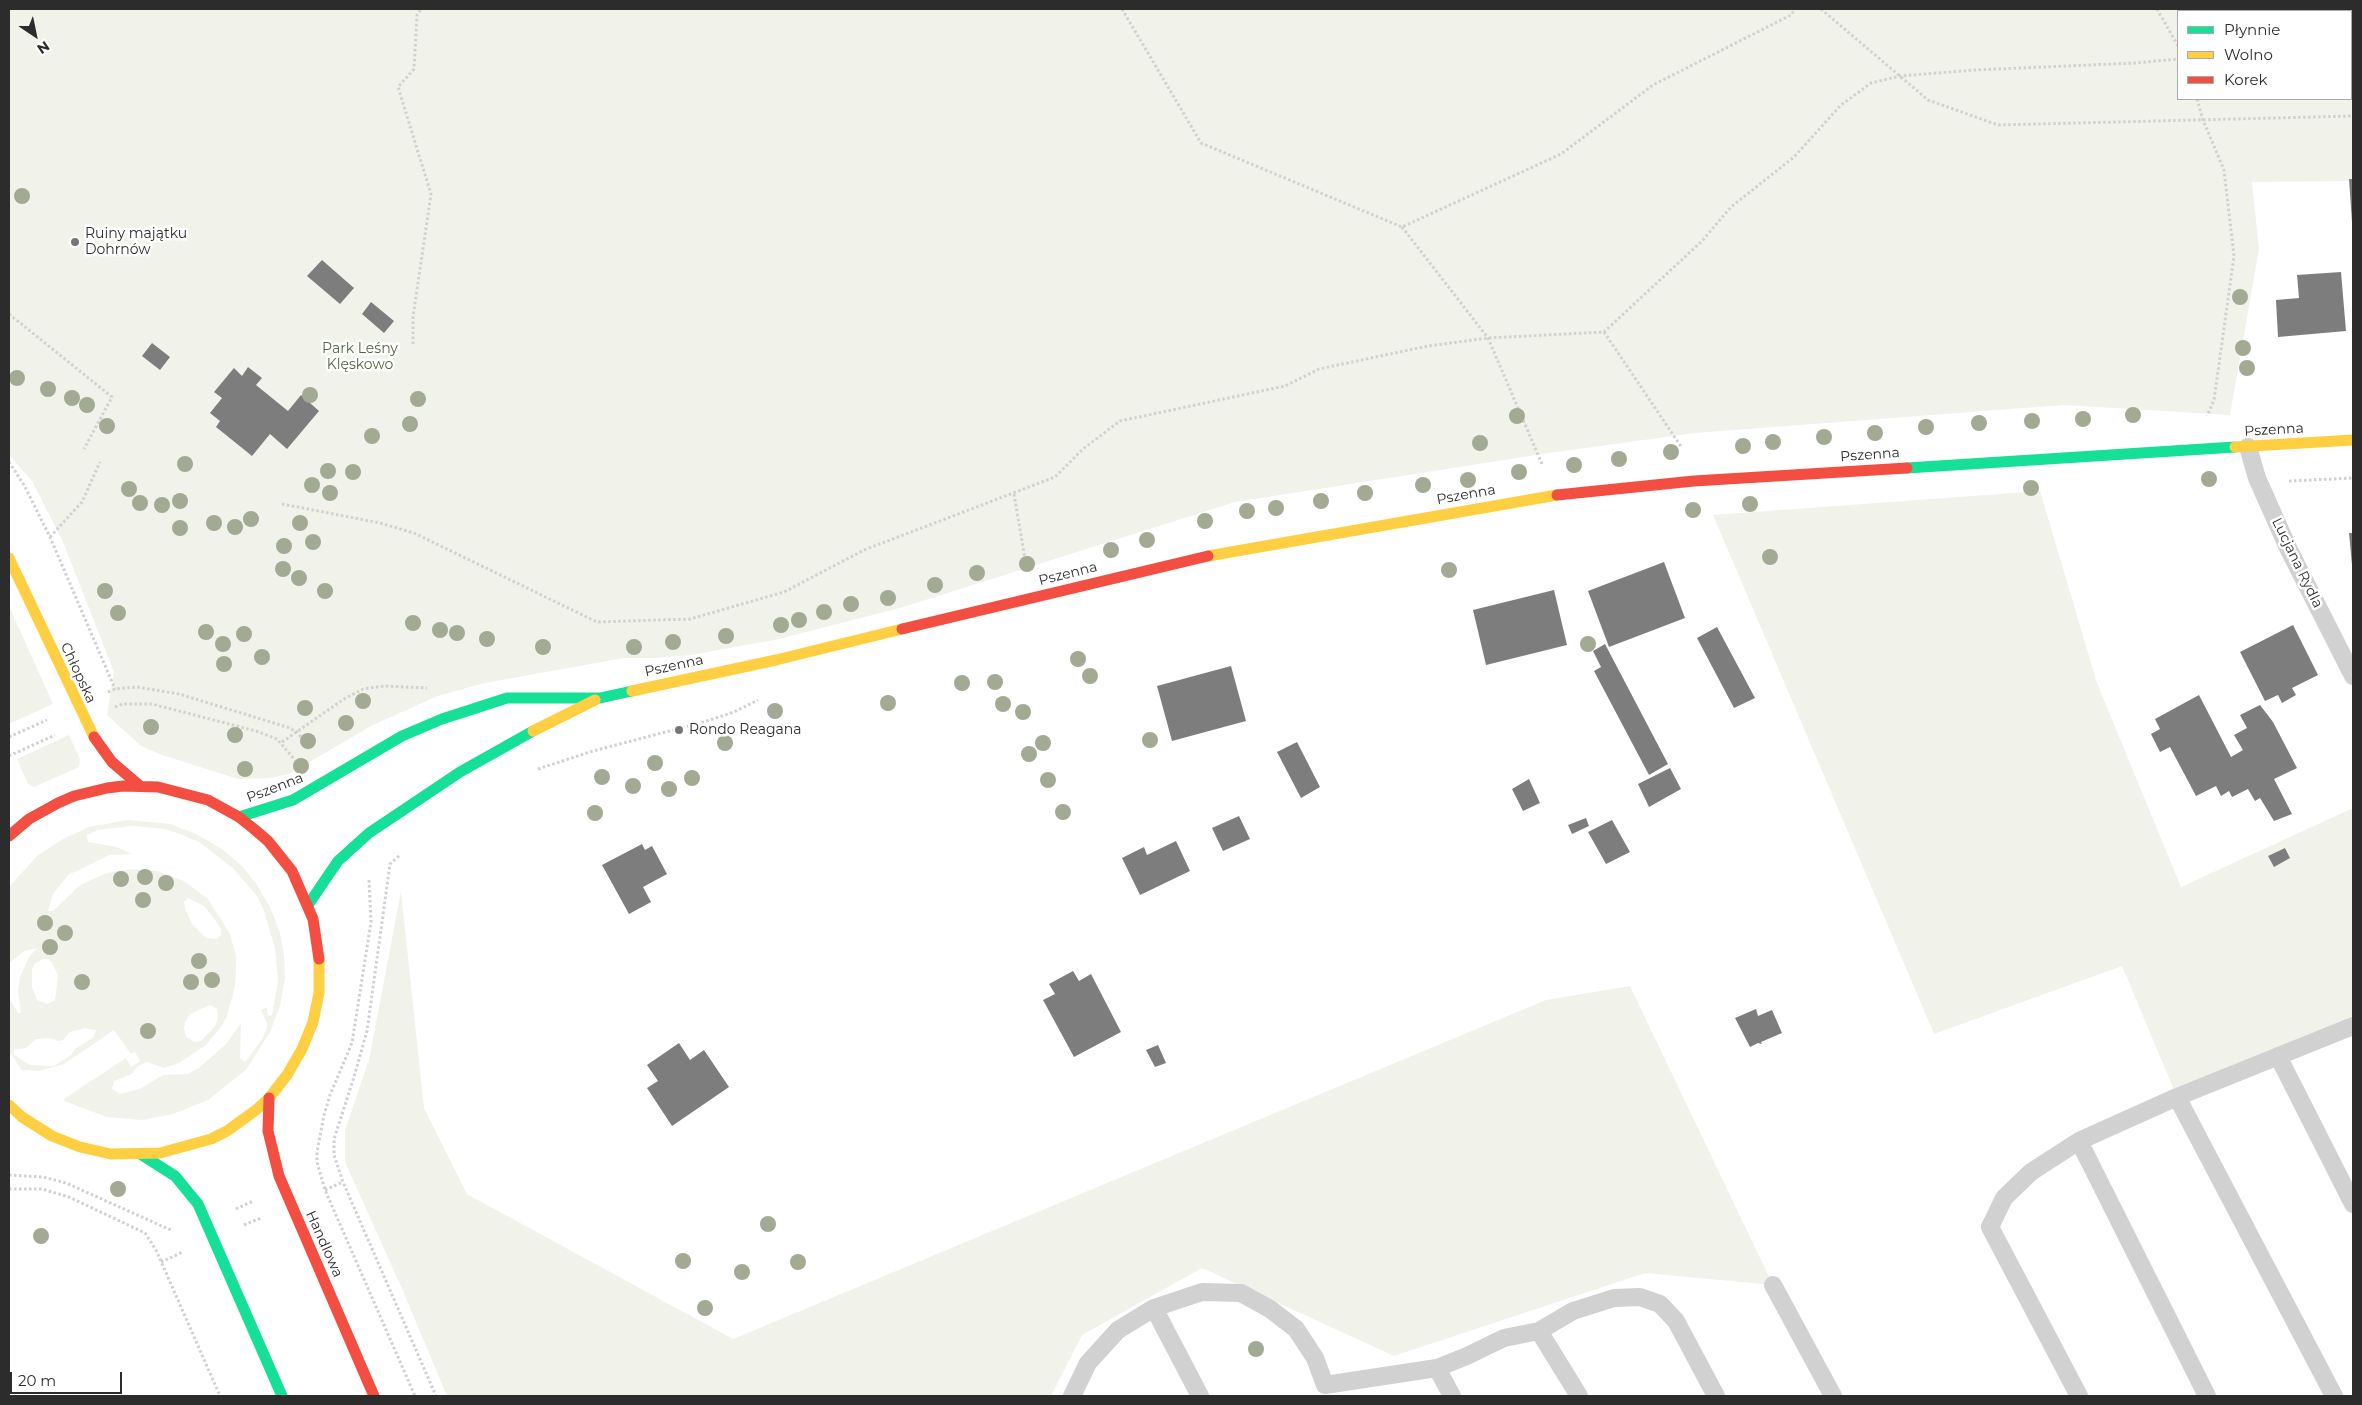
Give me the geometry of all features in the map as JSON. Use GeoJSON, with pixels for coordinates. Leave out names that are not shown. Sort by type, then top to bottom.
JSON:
{"type":"FeatureCollection","features":[{"type":"Feature","properties":{"kind":"street","name":"Pszenna"},"geometry":{"type":"LineString","coordinates":[[239,817],[294,800],[402,736],[463,712],[507,698],[600,698],[776,660],[1213,556],[1555,495],[1694,481],[2353,440]]}},
{"type":"Feature","properties":{"kind":"street","name":"Chłopska"},"geometry":{"type":"LineString","coordinates":[[9,558],[90,732],[112,762],[140,786]]}},
{"type":"Feature","properties":{"kind":"street","name":"Pszenna"},"geometry":{"type":"LineString","coordinates":[[308,905],[325,878],[346,852],[406,806],[460,772],[527,734],[600,698]]}},
{"type":"Feature","properties":{"kind":"street"},"geometry":{"type":"LineString","coordinates":[[9,836],[36,815],[74,796],[107,788],[140,786],[175,790],[208,800],[239,817],[268,841],[292,871],[308,905],[320,956],[320,978],[316,1007],[302,1049],[287,1075],[269,1098],[242,1121],[211,1138],[178,1150],[142,1155],[111,1154],[66,1142],[38,1128],[9,1105]]}},
{"type":"Feature","properties":{"kind":"street","name":"Handlowa"},"geometry":{"type":"LineString","coordinates":[[269,1098],[268,1131],[279,1176],[374,1396]]}},
{"type":"Feature","properties":{"kind":"street"},"geometry":{"type":"LineString","coordinates":[[19,1131],[38,1128]]}},
{"type":"Feature","properties":{"kind":"street"},"geometry":{"type":"LineString","coordinates":[[142,1155],[175,1176],[198,1204],[282,1396]]}},
{"type":"Feature","properties":{"kind":"lane","name":"Lucjana Rydla"},"geometry":{"type":"LineString","coordinates":[[2248,447],[2258,481],[2289,550],[2353,676]]}},
{"type":"Feature","properties":{"kind":"lane"},"geometry":{"type":"LineString","coordinates":[[2079,1396],[1990,1227],[2004,1198],[2031,1172],[2079,1141],[2177,1097],[2353,1026]]}},
{"type":"Feature","properties":{"kind":"lane"},"geometry":{"type":"LineString","coordinates":[[2278,1056],[2353,1204]]}},
{"type":"Feature","properties":{"kind":"lane"},"geometry":{"type":"LineString","coordinates":[[2177,1097],[2334,1396]]}},
{"type":"Feature","properties":{"kind":"lane"},"geometry":{"type":"LineString","coordinates":[[2079,1141],[2208,1396]]}},
{"type":"Feature","properties":{"kind":"lane"},"geometry":{"type":"LineString","coordinates":[[1773,1285],[1833,1396]]}},
{"type":"Feature","properties":{"kind":"lane"},"geometry":{"type":"LineString","coordinates":[[1072,1396],[1088,1363],[1118,1330],[1154,1308],[1202,1292],[1241,1292],[1270,1309],[1296,1330],[1315,1358],[1328,1390],[1436,1368],[1467,1356],[1504,1338],[1539,1331],[1573,1311],[1614,1298],[1640,1297],[1660,1304],[1676,1321],[1716,1396]]}},
{"type":"Feature","properties":{"kind":"lane"},"geometry":{"type":"LineString","coordinates":[[1154,1308],[1200,1396]]}},
{"type":"Feature","properties":{"kind":"lane"},"geometry":{"type":"LineString","coordinates":[[1539,1331],[1579,1396]]}},
{"type":"Feature","properties":{"kind":"lane"},"geometry":{"type":"LineString","coordinates":[[1436,1368],[1452,1396]]}},
{"type":"Feature","properties":{"kind":"path"},"geometry":{"type":"LineString","coordinates":[[413,344],[412,317],[431,194],[398,87],[414,69],[419,9]]}},
{"type":"Feature","properties":{"kind":"path"},"geometry":{"type":"LineString","coordinates":[[1122,9],[1201,143],[1402,227],[1488,338],[1555,495]]}},
{"type":"Feature","properties":{"kind":"path"},"geometry":{"type":"LineString","coordinates":[[1402,227],[1561,154],[1653,85],[1791,15],[1796,9]]}},
{"type":"Feature","properties":{"kind":"path"},"geometry":{"type":"LineString","coordinates":[[1821,9],[1928,100],[1998,125],[2353,116]]}},
{"type":"Feature","properties":{"kind":"path"},"geometry":{"type":"LineString","coordinates":[[2157,9],[2177,44]]}},
{"type":"Feature","properties":{"kind":"path"},"geometry":{"type":"LineString","coordinates":[[282,504],[380,523],[414,533],[597,622],[690,619],[784,592],[864,550],[1055,477],[1083,449],[1120,421],[1285,386],[1319,369],[1428,346],[1488,338],[1604,332],[1702,241],[1731,206],[1794,157],[1841,105],[1871,83],[1900,76],[1974,70],[2135,63],[2177,59]]}},
{"type":"Feature","properties":{"kind":"path"},"geometry":{"type":"LineString","coordinates":[[2192,449],[2214,400],[2234,256],[2224,170],[2203,120],[2197,100]]}},
{"type":"Feature","properties":{"kind":"path"},"geometry":{"type":"LineString","coordinates":[[9,314],[112,397],[84,450]]}},
{"type":"Feature","properties":{"kind":"path"},"geometry":{"type":"LineString","coordinates":[[1604,332],[1685,452],[1694,481]]}},
{"type":"Feature","properties":{"kind":"path"},"geometry":{"type":"LineString","coordinates":[[9,462],[24,485],[50,537],[115,689],[136,687],[179,694],[271,720],[296,732],[315,756]]}},
{"type":"Feature","properties":{"kind":"path"},"geometry":{"type":"LineString","coordinates":[[50,537],[82,502],[100,462]]}},
{"type":"Feature","properties":{"kind":"path"},"geometry":{"type":"LineString","coordinates":[[2258,481],[2353,478]]}},
{"type":"Feature","properties":{"kind":"path"},"geometry":{"type":"LineString","coordinates":[[1014,494],[1032,598]]}},
{"type":"Feature","properties":{"kind":"path"},"geometry":{"type":"LineString","coordinates":[[282,742],[344,698],[363,689],[384,686],[429,688]]}},
{"type":"Feature","properties":{"kind":"path"},"geometry":{"type":"LineString","coordinates":[[535,770],[566,759],[711,720],[734,712],[762,698]]}},
{"type":"Feature","properties":{"kind":"path"},"geometry":{"type":"LineString","coordinates":[[109,710],[122,704],[152,704],[256,731],[270,735],[282,742],[298,764]]}},
{"type":"Feature","properties":{"kind":"path"},"geometry":{"type":"LineString","coordinates":[[9,737],[51,718]]}},
{"type":"Feature","properties":{"kind":"path"},"geometry":{"type":"LineString","coordinates":[[9,756],[58,734]]}},
{"type":"Feature","properties":{"kind":"path"},"geometry":{"type":"LineString","coordinates":[[406,852],[390,864],[367,1031],[334,1139],[337,1168],[436,1396]]}},
{"type":"Feature","properties":{"kind":"path"},"geometry":{"type":"LineString","coordinates":[[318,1173],[415,1396]]}},
{"type":"Feature","properties":{"kind":"path"},"geometry":{"type":"LineString","coordinates":[[9,1175],[43,1177],[66,1183],[178,1233]]}},
{"type":"Feature","properties":{"kind":"path"},"geometry":{"type":"LineString","coordinates":[[317,1193],[343,1182]]}},
{"type":"Feature","properties":{"kind":"path"},"geometry":{"type":"LineString","coordinates":[[9,1189],[24,1188],[56,1192],[137,1228],[150,1239],[220,1396]]}},
{"type":"Feature","properties":{"kind":"path"},"geometry":{"type":"LineString","coordinates":[[233,1210],[258,1200]]}},
{"type":"Feature","properties":{"kind":"path"},"geometry":{"type":"LineString","coordinates":[[240,1227],[265,1216]]}},
{"type":"Feature","properties":{"kind":"path"},"geometry":{"type":"LineString","coordinates":[[161,1262],[187,1250]]}},
{"type":"Feature","properties":{"kind":"green space","name":"Park Leśny Klęskowo"},"geometry":{"type":"Polygon","coordinates":[[[9,9],[2353,9],[2353,181],[2252,182],[2259,249],[2230,415],[2064,405],[1695,433],[1549,453],[1235,502],[900,608],[779,639],[691,655],[624,658],[485,683],[438,696],[373,725],[289,774],[269,778],[238,779],[162,755],[141,746],[107,715],[114,672],[63,542],[32,481],[9,455],[9,9]]]}},
{"type":"Feature","properties":{"kind":"green space"},"geometry":{"type":"Polygon","coordinates":[[[2040,491],[2097,683],[2181,887],[2353,808],[2353,1026],[2177,1097],[2122,966],[1934,1034],[1713,515],[2040,491]]]}},
{"type":"Feature","properties":{"kind":"green space"},"geometry":{"type":"Polygon","coordinates":[[[9,606],[53,704],[9,724],[9,606]]]}},
{"type":"Feature","properties":{"kind":"green space"},"geometry":{"type":"Polygon","coordinates":[[[69,735],[80,759],[79,767],[34,787],[28,784],[17,759],[69,735]]]}},
{"type":"Feature","properties":{"kind":"green space"},"geometry":{"type":"Polygon","coordinates":[[[128,820],[170,824],[196,834],[222,849],[242,866],[257,885],[271,909],[280,933],[285,978],[280,1006],[270,1032],[246,1070],[208,1100],[173,1114],[142,1120],[107,1117],[64,1101],[65,1098],[126,1058],[131,1067],[140,1061],[135,1052],[131,1054],[114,1030],[64,1064],[39,1071],[22,1070],[9,1051],[9,998],[18,1013],[21,1013],[18,991],[20,977],[29,957],[37,948],[25,951],[9,963],[9,887],[38,855],[63,839],[89,827],[128,820]],[[131,826],[98,830],[87,835],[88,842],[117,847],[132,854],[110,855],[68,875],[53,894],[48,911],[53,911],[80,885],[107,873],[131,869],[157,871],[184,881],[208,899],[230,934],[236,956],[235,986],[227,1016],[221,1027],[206,1045],[179,1063],[164,1068],[147,1062],[138,1066],[132,1074],[114,1081],[112,1089],[120,1094],[140,1089],[163,1075],[187,1074],[199,1068],[227,1043],[241,1023],[240,1058],[245,1062],[261,1041],[267,1028],[267,1023],[261,1010],[267,1007],[269,1016],[272,1015],[278,981],[275,948],[263,908],[257,896],[233,868],[199,842],[180,834],[165,829],[131,826]],[[188,898],[184,902],[192,924],[206,938],[217,939],[221,935],[221,929],[204,906],[188,898]],[[43,959],[34,964],[32,987],[37,1000],[47,1004],[55,1000],[58,975],[48,959],[43,959]],[[210,1005],[190,1014],[185,1022],[186,1037],[195,1042],[201,1041],[215,1026],[218,1018],[217,1009],[210,1005]],[[85,1028],[70,1032],[63,1040],[58,1041],[50,1038],[36,1039],[26,1048],[14,1050],[13,1054],[30,1065],[54,1066],[71,1055],[76,1048],[93,1038],[96,1030],[85,1028]]]}},
{"type":"Feature","properties":{"kind":"green space"},"geometry":{"type":"Polygon","coordinates":[[[401,891],[424,1108],[467,1194],[733,1339],[1546,1000],[1630,986],[1773,1285],[1645,1273],[1394,1356],[1202,1268],[1082,1335],[1051,1396],[447,1396],[403,1291],[345,1162],[345,1130],[369,1060],[401,891]]]}},
{"type":"Feature","properties":{"kind":"building"},"geometry":{"type":"Polygon","coordinates":[[[2349,179],[2353,179],[2353,222],[2352,222],[2349,179]]]}},
{"type":"Feature","properties":{"kind":"building"},"geometry":{"type":"Polygon","coordinates":[[[322,260],[354,288],[340,304],[307,276],[322,260]]]}},
{"type":"Feature","properties":{"kind":"building"},"geometry":{"type":"Polygon","coordinates":[[[2341,272],[2346,331],[2278,337],[2276,300],[2299,298],[2297,275],[2341,272]]]}},
{"type":"Feature","properties":{"kind":"building"},"geometry":{"type":"Polygon","coordinates":[[[371,302],[394,321],[384,333],[362,314],[371,302]]]}},
{"type":"Feature","properties":{"kind":"building"},"geometry":{"type":"Polygon","coordinates":[[[152,343],[170,357],[160,370],[142,356],[152,343]]]}},
{"type":"Feature","properties":{"kind":"building"},"geometry":{"type":"Polygon","coordinates":[[[248,367],[262,378],[256,385],[288,411],[301,395],[319,411],[287,449],[270,434],[252,456],[216,427],[220,421],[210,413],[222,398],[214,392],[234,368],[242,376],[248,367]]]}},
{"type":"Feature","properties":{"kind":"building"},"geometry":{"type":"Polygon","coordinates":[[[2349,533],[2353,533],[2353,565],[2352,565],[2349,533]]]}},
{"type":"Feature","properties":{"kind":"building"},"geometry":{"type":"Polygon","coordinates":[[[1664,562],[1685,618],[1609,647],[1588,591],[1664,562]]]}},
{"type":"Feature","properties":{"kind":"building"},"geometry":{"type":"Polygon","coordinates":[[[1554,590],[1567,645],[1486,665],[1473,610],[1554,590]]]}},
{"type":"Feature","properties":{"kind":"building"},"geometry":{"type":"Polygon","coordinates":[[[2293,625],[2318,675],[2292,688],[2296,695],[2282,703],[2278,695],[2265,701],[2240,652],[2293,625]]]}},
{"type":"Feature","properties":{"kind":"building"},"geometry":{"type":"Polygon","coordinates":[[[1717,627],[1755,698],[1734,708],[1697,638],[1717,627]]]}},
{"type":"Feature","properties":{"kind":"building"},"geometry":{"type":"Polygon","coordinates":[[[1605,644],[1668,764],[1649,775],[1594,671],[1601,667],[1593,651],[1605,644]]]}},
{"type":"Feature","properties":{"kind":"building"},"geometry":{"type":"Polygon","coordinates":[[[1231,666],[1246,721],[1172,741],[1157,686],[1231,666]]]}},
{"type":"Feature","properties":{"kind":"building"},"geometry":{"type":"Polygon","coordinates":[[[2199,695],[2231,757],[2243,750],[2234,735],[2247,728],[2240,715],[2260,705],[2273,722],[2297,768],[2274,779],[2292,814],[2274,821],[2260,798],[2255,801],[2248,789],[2232,797],[2229,791],[2221,796],[2216,786],[2196,796],[2170,747],[2160,752],[2151,734],[2160,729],[2155,719],[2199,695]]]}},
{"type":"Feature","properties":{"kind":"building"},"geometry":{"type":"Polygon","coordinates":[[[1297,742],[1320,787],[1301,798],[1277,752],[1297,742]]]}},
{"type":"Feature","properties":{"kind":"building"},"geometry":{"type":"Polygon","coordinates":[[[1670,768],[1681,789],[1649,807],[1638,784],[1670,768]]]}},
{"type":"Feature","properties":{"kind":"building"},"geometry":{"type":"Polygon","coordinates":[[[1529,779],[1540,803],[1523,811],[1512,789],[1529,779]]]}},
{"type":"Feature","properties":{"kind":"building"},"geometry":{"type":"Polygon","coordinates":[[[1239,816],[1250,839],[1223,851],[1212,828],[1239,816]]]}},
{"type":"Feature","properties":{"kind":"building"},"geometry":{"type":"Polygon","coordinates":[[[1586,818],[1589,826],[1572,834],[1568,825],[1586,818]]]}},
{"type":"Feature","properties":{"kind":"building"},"geometry":{"type":"Polygon","coordinates":[[[1612,820],[1630,852],[1606,864],[1588,832],[1612,820]]]}},
{"type":"Feature","properties":{"kind":"building"},"geometry":{"type":"Polygon","coordinates":[[[1176,841],[1190,871],[1140,895],[1122,858],[1144,847],[1147,855],[1176,841]]]}},
{"type":"Feature","properties":{"kind":"building"},"geometry":{"type":"Polygon","coordinates":[[[642,844],[645,850],[652,846],[667,874],[643,887],[651,902],[629,914],[602,865],[642,844]]]}},
{"type":"Feature","properties":{"kind":"building"},"geometry":{"type":"Polygon","coordinates":[[[2285,848],[2290,858],[2274,867],[2268,856],[2285,848]]]}},
{"type":"Feature","properties":{"kind":"building"},"geometry":{"type":"Polygon","coordinates":[[[1073,971],[1079,981],[1091,974],[1121,1032],[1074,1057],[1043,1000],[1055,994],[1049,984],[1073,971]]]}},
{"type":"Feature","properties":{"kind":"building"},"geometry":{"type":"Polygon","coordinates":[[[1756,1009],[1758,1016],[1772,1010],[1782,1033],[1761,1042],[1762,1044],[1758,1043],[1750,1047],[1735,1018],[1756,1009]]]}},
{"type":"Feature","properties":{"kind":"building"},"geometry":{"type":"Polygon","coordinates":[[[679,1043],[690,1060],[704,1050],[729,1087],[672,1126],[647,1088],[658,1081],[647,1065],[679,1043]]]}},
{"type":"Feature","properties":{"kind":"building"},"geometry":{"type":"Polygon","coordinates":[[[1158,1045],[1166,1063],[1155,1067],[1146,1050],[1158,1045]]]}},
{"type":"Feature","properties":{"kind":"traffic: fast"},"geometry":{"type":"LineString","coordinates":[[1907,468],[2235,447]]}},
{"type":"Feature","properties":{"kind":"traffic: fast"},"geometry":{"type":"LineString","coordinates":[[239,817],[293,800],[402,736],[442,719],[507,698],[600,698],[632,691]]}},
{"type":"Feature","properties":{"kind":"traffic: fast"},"geometry":{"type":"LineString","coordinates":[[308,905],[338,861],[369,833],[460,772],[533,731]]}},
{"type":"Feature","properties":{"kind":"traffic: fast"},"geometry":{"type":"LineString","coordinates":[[142,1155],[175,1176],[198,1204],[282,1396]]}},
{"type":"Feature","properties":{"kind":"traffic: slow"},"geometry":{"type":"LineString","coordinates":[[2235,447],[2353,440]]}},
{"type":"Feature","properties":{"kind":"traffic: slow"},"geometry":{"type":"LineString","coordinates":[[1208,556],[1557,495]]}},
{"type":"Feature","properties":{"kind":"traffic: slow"},"geometry":{"type":"LineString","coordinates":[[9,558],[94,737]]}},
{"type":"Feature","properties":{"kind":"traffic: slow"},"geometry":{"type":"LineString","coordinates":[[632,691],[776,660],[902,629]]}},
{"type":"Feature","properties":{"kind":"traffic: slow"},"geometry":{"type":"LineString","coordinates":[[533,731],[595,700]]}},
{"type":"Feature","properties":{"kind":"traffic: slow"},"geometry":{"type":"LineString","coordinates":[[9,1105],[22,1117],[52,1136],[80,1147],[111,1154],[160,1153],[211,1139],[227,1131],[256,1110],[269,1098],[287,1075],[302,1049],[313,1022],[319,993],[319,959]]}},
{"type":"Feature","properties":{"kind":"traffic: jam"},"geometry":{"type":"LineString","coordinates":[[1557,495],[1694,481],[1907,468]]}},
{"type":"Feature","properties":{"kind":"traffic: jam"},"geometry":{"type":"LineString","coordinates":[[902,629],[1208,556]]}},
{"type":"Feature","properties":{"kind":"traffic: jam"},"geometry":{"type":"LineString","coordinates":[[94,737],[112,762],[140,786]]}},
{"type":"Feature","properties":{"kind":"traffic: jam"},"geometry":{"type":"LineString","coordinates":[[9,836],[29,819],[58,803],[74,796],[107,788],[123,786],[158,787],[208,800],[239,817],[254,829],[268,841],[292,871],[313,919],[319,959]]}},
{"type":"Feature","properties":{"kind":"traffic: jam"},"geometry":{"type":"LineString","coordinates":[[269,1098],[268,1131],[279,1176],[374,1396]]}},
{"type":"Feature","properties":{"kind":"place","name":"Ruiny majątku Dohrnów"},"geometry":{"type":"Point","coordinates":[75,242]}},
{"type":"Feature","properties":{"kind":"place","name":"Rondo Reagana"},"geometry":{"type":"Point","coordinates":[679,730]}}]}
